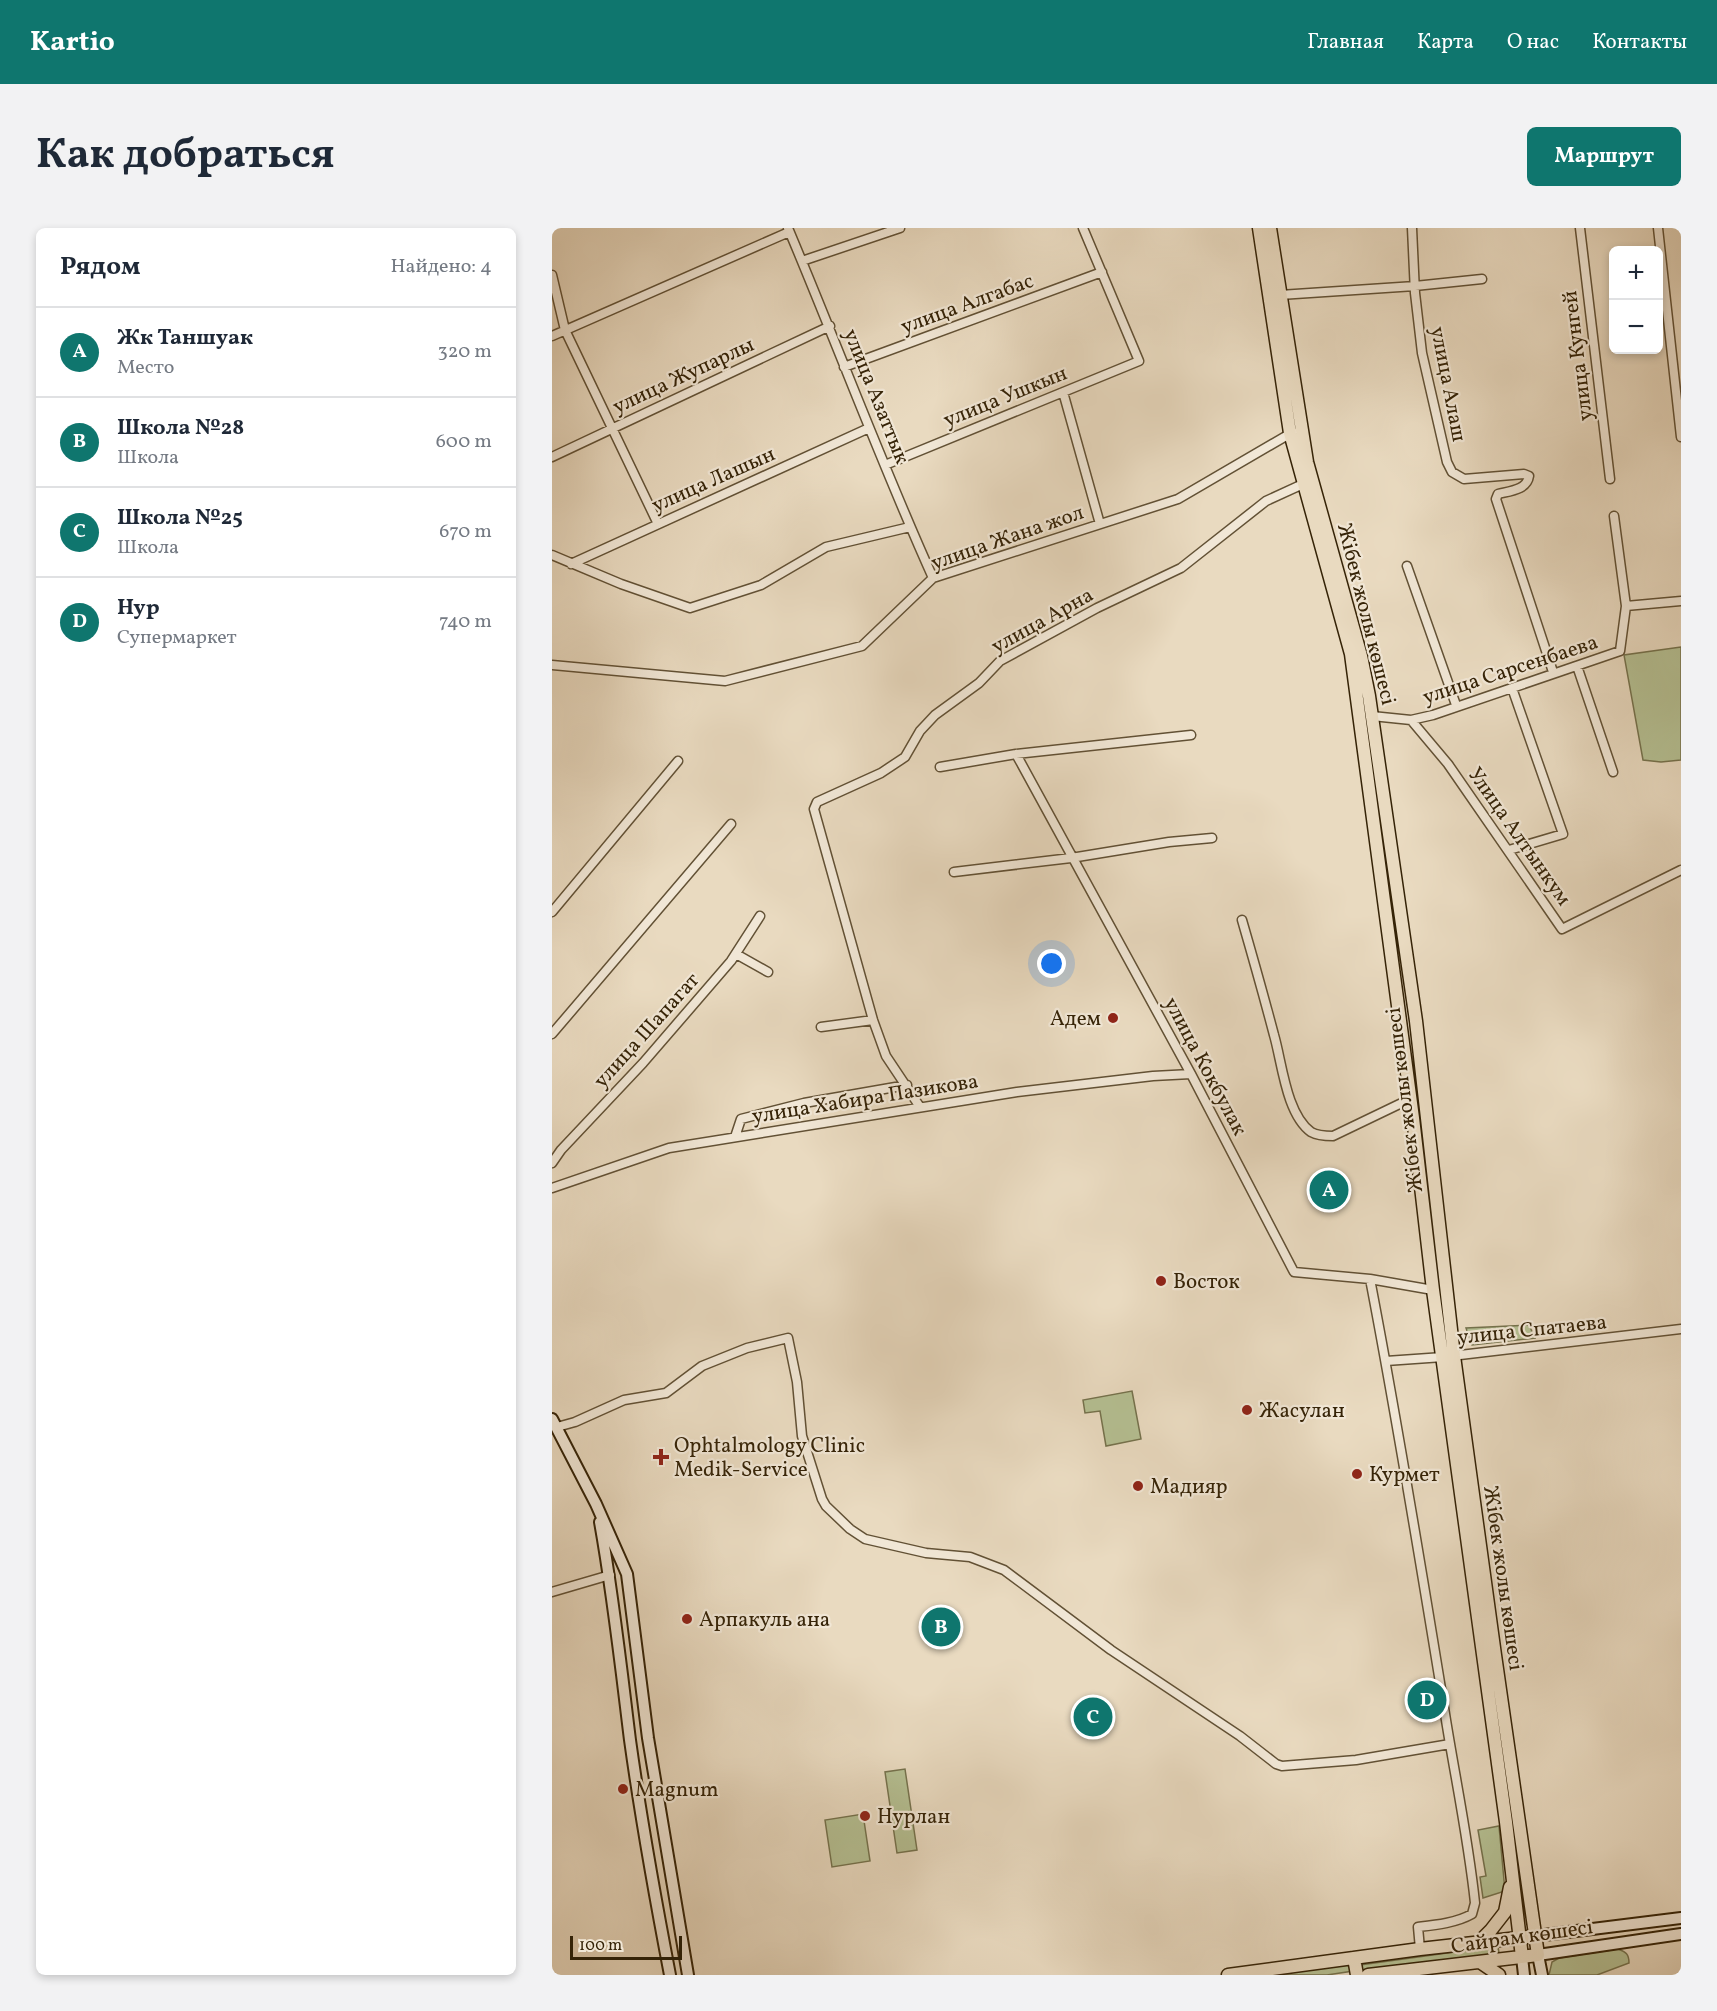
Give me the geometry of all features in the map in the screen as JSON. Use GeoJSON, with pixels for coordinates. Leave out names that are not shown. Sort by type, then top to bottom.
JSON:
{"type":"FeatureCollection","features":[{"type":"Feature","properties":{"kind":"main road","name":"Жібек жолы көшесі"},"geometry":{"type":"LineString","coordinates":[[1259,228],[1296,430],[1361,656],[1372,716],[1416,1021],[1448,1356],[1522,1957]]}},
{"type":"Feature","properties":{"kind":"main road","name":"Жібек жолы көшесі"},"geometry":{"type":"LineString","coordinates":[[1270,228],[1303,484],[1351,654],[1433,1290],[1448,1356],[1495,1655],[1538,1955]]}},
{"type":"Feature","properties":{"kind":"main road"},"geometry":{"type":"LineString","coordinates":[[1479,1942],[1505,1912],[1513,1877]]}},
{"type":"Feature","properties":{"kind":"main road","name":"Сайрам көшесі"},"geometry":{"type":"LineString","coordinates":[[1228,1975],[1536,1936]]}},
{"type":"Feature","properties":{"kind":"main road","name":"Сайрам көшесі"},"geometry":{"type":"LineString","coordinates":[[1373,1975],[1538,1955]]}},
{"type":"Feature","properties":{"kind":"main road"},"geometry":{"type":"LineString","coordinates":[[1354,1958],[1356,1975]]}},
{"type":"Feature","properties":{"kind":"main road"},"geometry":{"type":"LineString","coordinates":[[1480,1962],[1499,1975]]}},
{"type":"Feature","properties":{"kind":"street"},"geometry":{"type":"LineString","coordinates":[[802,261],[900,228]]}},
{"type":"Feature","properties":{"kind":"street"},"geometry":{"type":"LineString","coordinates":[[1083,228],[1102,272]]}},
{"type":"Feature","properties":{"kind":"street","name":"улица Алаш"},"geometry":{"type":"LineString","coordinates":[[1412,228],[1422,352],[1447,462],[1452,472],[1464,480],[1524,474],[1529,476],[1525,486],[1498,494],[1496,499],[1553,672]]}},
{"type":"Feature","properties":{"kind":"street","name":"улица Кунгей"},"geometry":{"type":"LineString","coordinates":[[1580,228],[1610,479]]}},
{"type":"Feature","properties":{"kind":"street"},"geometry":{"type":"LineString","coordinates":[[1658,228],[1681,437]]}},
{"type":"Feature","properties":{"kind":"street"},"geometry":{"type":"LineString","coordinates":[[552,336],[789,230]]}},
{"type":"Feature","properties":{"kind":"street","name":"улица Азаттык"},"geometry":{"type":"LineString","coordinates":[[789,230],[933,578]]}},
{"type":"Feature","properties":{"kind":"street","name":"улица Ушкын"},"geometry":{"type":"LineString","coordinates":[[885,465],[1139,361],[1102,272]]}},
{"type":"Feature","properties":{"kind":"street","name":"улица Алгабас"},"geometry":{"type":"LineString","coordinates":[[844,367],[1102,272]]}},
{"type":"Feature","properties":{"kind":"street"},"geometry":{"type":"LineString","coordinates":[[552,275],[565,330],[658,524]]}},
{"type":"Feature","properties":{"kind":"street"},"geometry":{"type":"LineString","coordinates":[[1280,295],[1482,279]]}},
{"type":"Feature","properties":{"kind":"street","name":"улица Жупарлы"},"geometry":{"type":"LineString","coordinates":[[552,457],[830,326]]}},
{"type":"Feature","properties":{"kind":"street"},"geometry":{"type":"LineString","coordinates":[[1063,392],[1100,524]]}},
{"type":"Feature","properties":{"kind":"street","name":"улица Лашын"},"geometry":{"type":"LineString","coordinates":[[572,564],[869,428]]}},
{"type":"Feature","properties":{"kind":"street","name":"улица Жана жол"},"geometry":{"type":"LineString","coordinates":[[552,665],[725,681],[862,646],[933,578],[1178,499],[1296,430]]}},
{"type":"Feature","properties":{"kind":"street","name":"улица Арна"},"geometry":{"type":"LineString","coordinates":[[920,1107],[886,1056],[873,1020],[814,809],[817,802],[881,774],[905,756],[920,731],[935,715],[979,683],[1000,661],[1097,608],[1181,568],[1266,501],[1303,484]]}},
{"type":"Feature","properties":{"kind":"street"},"geometry":{"type":"LineString","coordinates":[[1614,516],[1626,606],[1681,601]]}},
{"type":"Feature","properties":{"kind":"street"},"geometry":{"type":"LineString","coordinates":[[552,555],[690,608],[761,585],[826,547],[910,527]]}},
{"type":"Feature","properties":{"kind":"street"},"geometry":{"type":"LineString","coordinates":[[1407,566],[1456,705]]}},
{"type":"Feature","properties":{"kind":"street","name":"улица Сарсенбаева"},"geometry":{"type":"LineString","coordinates":[[1411,720],[1433,715],[1456,705],[1620,651],[1626,606]]}},
{"type":"Feature","properties":{"kind":"street"},"geometry":{"type":"LineString","coordinates":[[1577,666],[1613,772]]}},
{"type":"Feature","properties":{"kind":"street"},"geometry":{"type":"LineString","coordinates":[[1509,850],[1563,834],[1512,688]]}},
{"type":"Feature","properties":{"kind":"street"},"geometry":{"type":"LineString","coordinates":[[1372,716],[1411,720]]}},
{"type":"Feature","properties":{"kind":"street","name":"Улица Алтынкум"},"geometry":{"type":"LineString","coordinates":[[1411,720],[1448,764],[1562,929],[1681,870]]}},
{"type":"Feature","properties":{"kind":"street"},"geometry":{"type":"LineString","coordinates":[[940,767],[1016,754],[1191,735]]}},
{"type":"Feature","properties":{"kind":"street","name":"улица Кокбулак"},"geometry":{"type":"LineString","coordinates":[[1016,754],[1191,1074],[1294,1272],[1370,1279],[1433,1290]]}},
{"type":"Feature","properties":{"kind":"street"},"geometry":{"type":"LineString","coordinates":[[552,912],[678,761]]}},
{"type":"Feature","properties":{"kind":"street"},"geometry":{"type":"LineString","coordinates":[[552,1034],[731,824]]}},
{"type":"Feature","properties":{"kind":"street"},"geometry":{"type":"LineString","coordinates":[[954,872],[1212,838]]}},
{"type":"Feature","properties":{"kind":"street","name":"улица Шапагат"},"geometry":{"type":"LineString","coordinates":[[552,1163],[561,1150],[643,1063],[736,954],[760,916]]}},
{"type":"Feature","properties":{"kind":"street"},"geometry":{"type":"LineString","coordinates":[[1242,920],[1276,1041],[1283,1079],[1300,1119],[1311,1132],[1322,1136],[1333,1136],[1410,1099]]}},
{"type":"Feature","properties":{"kind":"street"},"geometry":{"type":"LineString","coordinates":[[736,954],[768,972]]}},
{"type":"Feature","properties":{"kind":"street"},"geometry":{"type":"LineString","coordinates":[[821,1027],[873,1020]]}},
{"type":"Feature","properties":{"kind":"street","name":"улица Хабира Пазикова"},"geometry":{"type":"LineString","coordinates":[[552,1188],[669,1148],[1017,1092],[1154,1076],[1191,1074]]}},
{"type":"Feature","properties":{"kind":"street"},"geometry":{"type":"LineString","coordinates":[[735,1137],[741,1119],[804,1103],[907,1085]]}},
{"type":"Feature","properties":{"kind":"street"},"geometry":{"type":"LineString","coordinates":[[1370,1279],[1409,1486],[1450,1744],[1466,1828],[1474,1909],[1472,1914],[1466,1918],[1418,1927],[1420,1949]]}},
{"type":"Feature","properties":{"kind":"street","name":"улица Спатаева"},"geometry":{"type":"LineString","coordinates":[[1386,1361],[1681,1329]]}},
{"type":"Feature","properties":{"kind":"street"},"geometry":{"type":"LineString","coordinates":[[688,1975],[648,1738],[627,1574],[596,1504],[555,1423],[574,1422],[624,1400],[666,1393],[702,1366],[747,1348],[788,1338],[797,1382],[802,1436],[822,1499],[826,1506],[850,1529],[865,1539],[926,1553],[970,1557],[1004,1570],[1111,1650],[1240,1736],[1276,1764],[1282,1766],[1356,1760],[1450,1744]]}},
{"type":"Feature","properties":{"kind":"street"},"geometry":{"type":"LineString","coordinates":[[596,1504],[610,1575],[631,1742],[652,1882],[670,1975]]}},
{"type":"Feature","properties":{"kind":"street"},"geometry":{"type":"LineString","coordinates":[[552,1592],[610,1575]]}},
{"type":"Feature","properties":{"kind":"street","name":"Сайрам көшесі"},"geometry":{"type":"LineString","coordinates":[[1536,1936],[1681,1918]]}},
{"type":"Feature","properties":{"kind":"street"},"geometry":{"type":"LineString","coordinates":[[1635,1924],[1638,1941]]}},
{"type":"Feature","properties":{"kind":"street","name":"Сайрам көшесі"},"geometry":{"type":"LineString","coordinates":[[1538,1955],[1681,1934]]}},
{"type":"Feature","properties":{"kind":"street","name":"Жібек жолы көшесі"},"geometry":{"type":"LineString","coordinates":[[1538,1955],[1542,1975]]}},
{"type":"Feature","properties":{"kind":"street","name":"Жібек жолы көшесі"},"geometry":{"type":"LineString","coordinates":[[1522,1957],[1524,1975]]}},
{"type":"Feature","properties":{"kind":"green space"},"geometry":{"type":"Polygon","coordinates":[[[1681,647],[1681,760],[1661,762],[1643,760],[1624,655],[1681,647]]]}},
{"type":"Feature","properties":{"kind":"green space"},"geometry":{"type":"Polygon","coordinates":[[[1529,1325],[1535,1338],[1472,1345],[1466,1328],[1529,1325]]]}},
{"type":"Feature","properties":{"kind":"green space"},"geometry":{"type":"Polygon","coordinates":[[[1132,1391],[1141,1439],[1106,1446],[1100,1411],[1085,1413],[1083,1400],[1132,1391]]]}},
{"type":"Feature","properties":{"kind":"green space"},"geometry":{"type":"Polygon","coordinates":[[[905,1769],[917,1850],[897,1853],[885,1772],[905,1769]]]}},
{"type":"Feature","properties":{"kind":"green space"},"geometry":{"type":"Polygon","coordinates":[[[863,1814],[870,1861],[832,1867],[825,1820],[863,1814]]]}},
{"type":"Feature","properties":{"kind":"green space"},"geometry":{"type":"Polygon","coordinates":[[[1499,1826],[1505,1891],[1483,1898],[1480,1877],[1486,1876],[1478,1830],[1499,1826]]]}},
{"type":"Feature","properties":{"kind":"green space"},"geometry":{"type":"Polygon","coordinates":[[[1498,1946],[1499,1953],[1361,1972],[1360,1965],[1498,1946]]]}},
{"type":"Feature","properties":{"kind":"green space"},"geometry":{"type":"Polygon","coordinates":[[[1618,1949],[1626,1954],[1629,1963],[1597,1975],[1549,1975],[1552,1962],[1559,1958],[1618,1949]]]}},
{"type":"Feature","properties":{"kind":"green space"},"geometry":{"type":"Polygon","coordinates":[[[1352,1964],[1353,1971],[1327,1975],[1271,1975],[1352,1964]]]}},
{"type":"Feature","properties":{"kind":"place","name":"Адем"},"geometry":{"type":"Point","coordinates":[1113,1018]}},
{"type":"Feature","properties":{"kind":"place","name":"Жк Таншуак"},"geometry":{"type":"Point","coordinates":[1329,1190]}},
{"type":"Feature","properties":{"kind":"place","name":"Восток"},"geometry":{"type":"Point","coordinates":[1161,1281]}},
{"type":"Feature","properties":{"kind":"place","name":"Жасулан"},"geometry":{"type":"Point","coordinates":[1247,1410]}},
{"type":"Feature","properties":{"kind":"place","name":"Ophtalmology Clinic Medik-Service"},"geometry":{"type":"Point","coordinates":[661,1457]}},
{"type":"Feature","properties":{"kind":"place","name":"Курмет"},"geometry":{"type":"Point","coordinates":[1357,1474]}},
{"type":"Feature","properties":{"kind":"place","name":"Мадияр"},"geometry":{"type":"Point","coordinates":[1138,1486]}},
{"type":"Feature","properties":{"kind":"place","name":"Арпакуль ана"},"geometry":{"type":"Point","coordinates":[687,1619]}},
{"type":"Feature","properties":{"kind":"place","name":"Школа №28"},"geometry":{"type":"Point","coordinates":[941,1627]}},
{"type":"Feature","properties":{"kind":"place","name":"Нур"},"geometry":{"type":"Point","coordinates":[1427,1700]}},
{"type":"Feature","properties":{"kind":"place","name":"Школа №25"},"geometry":{"type":"Point","coordinates":[1093,1717]}},
{"type":"Feature","properties":{"kind":"place","name":"Magnum"},"geometry":{"type":"Point","coordinates":[623,1789]}},
{"type":"Feature","properties":{"kind":"place","name":"Нурлан"},"geometry":{"type":"Point","coordinates":[865,1816]}}]}
